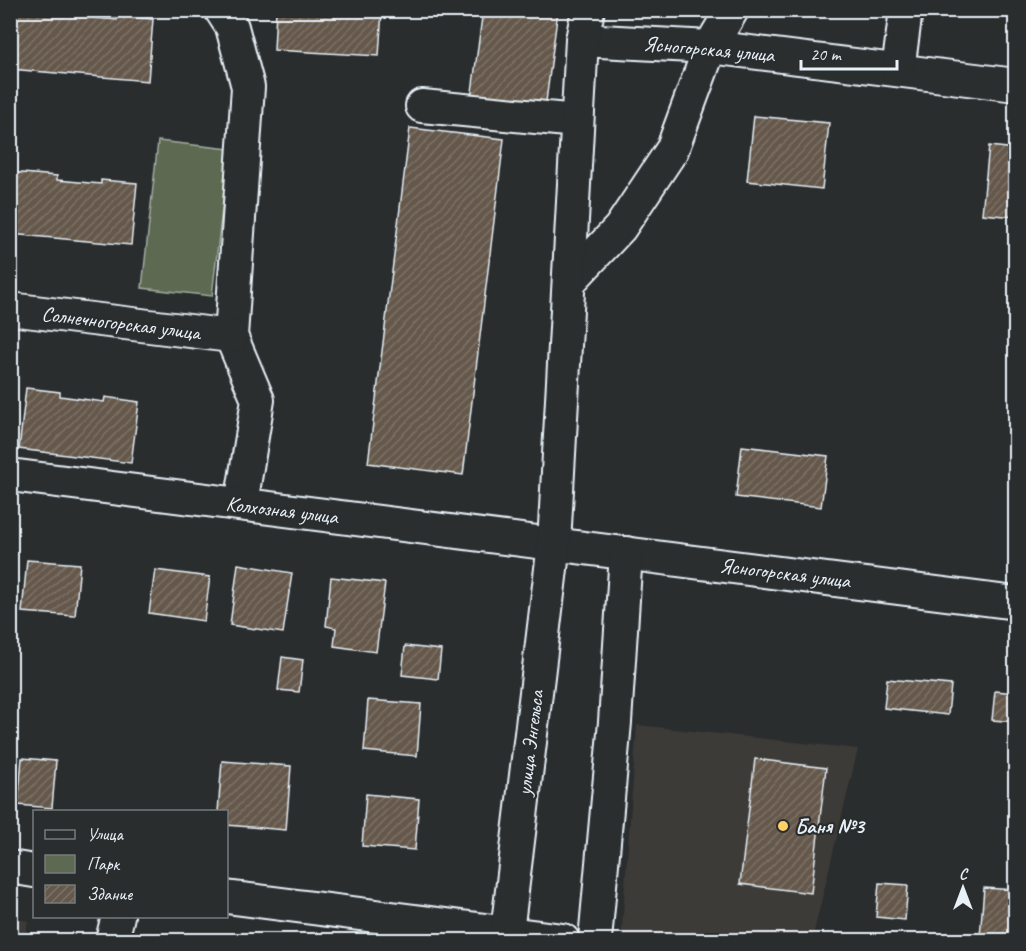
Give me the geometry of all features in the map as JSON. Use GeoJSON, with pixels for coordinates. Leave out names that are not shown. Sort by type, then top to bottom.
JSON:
{"type":"FeatureCollection","features":[{"type":"Feature","properties":{"kind":"street"},"geometry":{"type":"LineString","coordinates":[[221,10],[232,27],[248,87],[231,336],[258,400],[241,504]]}},
{"type":"Feature","properties":{"kind":"street"},"geometry":{"type":"LineString","coordinates":[[568,282],[620,228],[672,150],[710,47],[732,10]]}},
{"type":"Feature","properties":{"kind":"street"},"geometry":{"type":"LineString","coordinates":[[898,70],[906,10]]}},
{"type":"Feature","properties":{"kind":"street","name":"Ясногорская улица"},"geometry":{"type":"LineString","coordinates":[[585,25],[710,47],[1016,84]]}},
{"type":"Feature","properties":{"kind":"street","name":"улица Энгельса"},"geometry":{"type":"LineString","coordinates":[[509,936],[554,544],[577,121],[585,25]]}},
{"type":"Feature","properties":{"kind":"street"},"geometry":{"type":"LineString","coordinates":[[422,106],[577,121]]}},
{"type":"Feature","properties":{"kind":"street","name":"Солнечногорская улица"},"geometry":{"type":"LineString","coordinates":[[10,309],[231,336]]}},
{"type":"Feature","properties":{"kind":"street","name":"Колхозная улица"},"geometry":{"type":"LineString","coordinates":[[10,475],[554,544]]}},
{"type":"Feature","properties":{"kind":"street","name":"Ясногорская улица"},"geometry":{"type":"LineString","coordinates":[[554,544],[1016,603]]}},
{"type":"Feature","properties":{"kind":"street"},"geometry":{"type":"LineString","coordinates":[[595,940],[615,722],[626,553]]}},
{"type":"Feature","properties":{"kind":"street"},"geometry":{"type":"LineString","coordinates":[[10,867],[33,871]]}},
{"type":"Feature","properties":{"kind":"street"},"geometry":{"type":"LineString","coordinates":[[228,897],[509,936],[563,940]]}},
{"type":"Feature","properties":{"kind":"street"},"geometry":{"type":"LineString","coordinates":[[112,940],[118,918]]}},
{"type":"Feature","properties":{"kind":"shaded area"},"geometry":{"type":"Polygon","coordinates":[[[637,725],[858,749],[812,940],[621,940],[637,725]]]}},
{"type":"Feature","properties":{"kind":"shaded area"},"geometry":{"type":"Polygon","coordinates":[[[10,918],[28,921],[25,940],[11,940],[10,918]]]}},
{"type":"Feature","properties":{"kind":"green space"},"geometry":{"type":"Polygon","coordinates":[[[158,141],[229,149],[212,296],[142,288],[158,141]]]}},
{"type":"Feature","properties":{"kind":"building"},"geometry":{"type":"Polygon","coordinates":[[[10,10],[73,12],[73,16],[117,20],[118,16],[153,19],[148,81],[10,69],[10,10]]]}},
{"type":"Feature","properties":{"kind":"building"},"geometry":{"type":"Polygon","coordinates":[[[276,10],[332,13],[333,10],[382,10],[379,56],[274,50],[276,10]]]}},
{"type":"Feature","properties":{"kind":"building"},"geometry":{"type":"Polygon","coordinates":[[[483,10],[558,10],[545,109],[471,99],[483,10]]]}},
{"type":"Feature","properties":{"kind":"building"},"geometry":{"type":"Polygon","coordinates":[[[754,116],[829,123],[822,189],[747,181],[754,116]]]}},
{"type":"Feature","properties":{"kind":"building"},"geometry":{"type":"Polygon","coordinates":[[[410,128],[504,139],[463,475],[368,463],[410,128]]]}},
{"type":"Feature","properties":{"kind":"building"},"geometry":{"type":"Polygon","coordinates":[[[989,146],[1016,149],[1016,217],[982,214],[989,146]]]}},
{"type":"Feature","properties":{"kind":"building"},"geometry":{"type":"Polygon","coordinates":[[[10,172],[57,176],[57,180],[101,184],[101,180],[137,183],[131,245],[10,234],[10,172]]]}},
{"type":"Feature","properties":{"kind":"building"},"geometry":{"type":"Polygon","coordinates":[[[26,388],[60,392],[60,396],[104,402],[105,397],[139,402],[131,463],[19,449],[26,388]]]}},
{"type":"Feature","properties":{"kind":"building"},"geometry":{"type":"Polygon","coordinates":[[[742,446],[828,456],[821,507],[736,497],[742,446]]]}},
{"type":"Feature","properties":{"kind":"building"},"geometry":{"type":"Polygon","coordinates":[[[27,560],[80,564],[75,616],[22,612],[27,560]]]}},
{"type":"Feature","properties":{"kind":"building"},"geometry":{"type":"Polygon","coordinates":[[[238,564],[292,573],[283,633],[230,625],[238,564]]]}},
{"type":"Feature","properties":{"kind":"building"},"geometry":{"type":"Polygon","coordinates":[[[155,570],[210,577],[204,621],[149,613],[155,570]]]}},
{"type":"Feature","properties":{"kind":"building"},"geometry":{"type":"Polygon","coordinates":[[[331,577],[385,583],[376,652],[334,646],[336,628],[326,626],[331,577]]]}},
{"type":"Feature","properties":{"kind":"building"},"geometry":{"type":"Polygon","coordinates":[[[405,646],[441,650],[438,679],[402,675],[405,646]]]}},
{"type":"Feature","properties":{"kind":"building"},"geometry":{"type":"Polygon","coordinates":[[[282,657],[303,660],[299,692],[278,690],[282,657]]]}},
{"type":"Feature","properties":{"kind":"building"},"geometry":{"type":"Polygon","coordinates":[[[887,679],[951,685],[948,715],[884,708],[887,679]]]}},
{"type":"Feature","properties":{"kind":"building"},"geometry":{"type":"Polygon","coordinates":[[[995,691],[1016,693],[1016,722],[992,720],[995,691]]]}},
{"type":"Feature","properties":{"kind":"building"},"geometry":{"type":"Polygon","coordinates":[[[368,700],[421,704],[417,756],[364,751],[368,700]]]}},
{"type":"Feature","properties":{"kind":"building"},"geometry":{"type":"Polygon","coordinates":[[[22,758],[56,761],[52,808],[18,805],[22,758]]]}},
{"type":"Feature","properties":{"kind":"building","name":"Баня №3"},"geometry":{"type":"Polygon","coordinates":[[[755,759],[826,768],[811,893],[740,884],[755,759]]]}},
{"type":"Feature","properties":{"kind":"building"},"geometry":{"type":"Polygon","coordinates":[[[222,761],[291,766],[286,830],[228,825],[228,810],[218,810],[222,761]]]}},
{"type":"Feature","properties":{"kind":"building"},"geometry":{"type":"Polygon","coordinates":[[[366,794],[419,799],[415,850],[362,846],[366,794]]]}},
{"type":"Feature","properties":{"kind":"building"},"geometry":{"type":"Polygon","coordinates":[[[879,883],[908,885],[905,920],[876,917],[879,883]]]}},
{"type":"Feature","properties":{"kind":"building"},"geometry":{"type":"Polygon","coordinates":[[[984,888],[1016,890],[1016,940],[980,937],[984,888]]]}},
{"type":"Feature","properties":{"kind":"place","name":"Баня №3"},"geometry":{"type":"Point","coordinates":[783,826]}}]}
